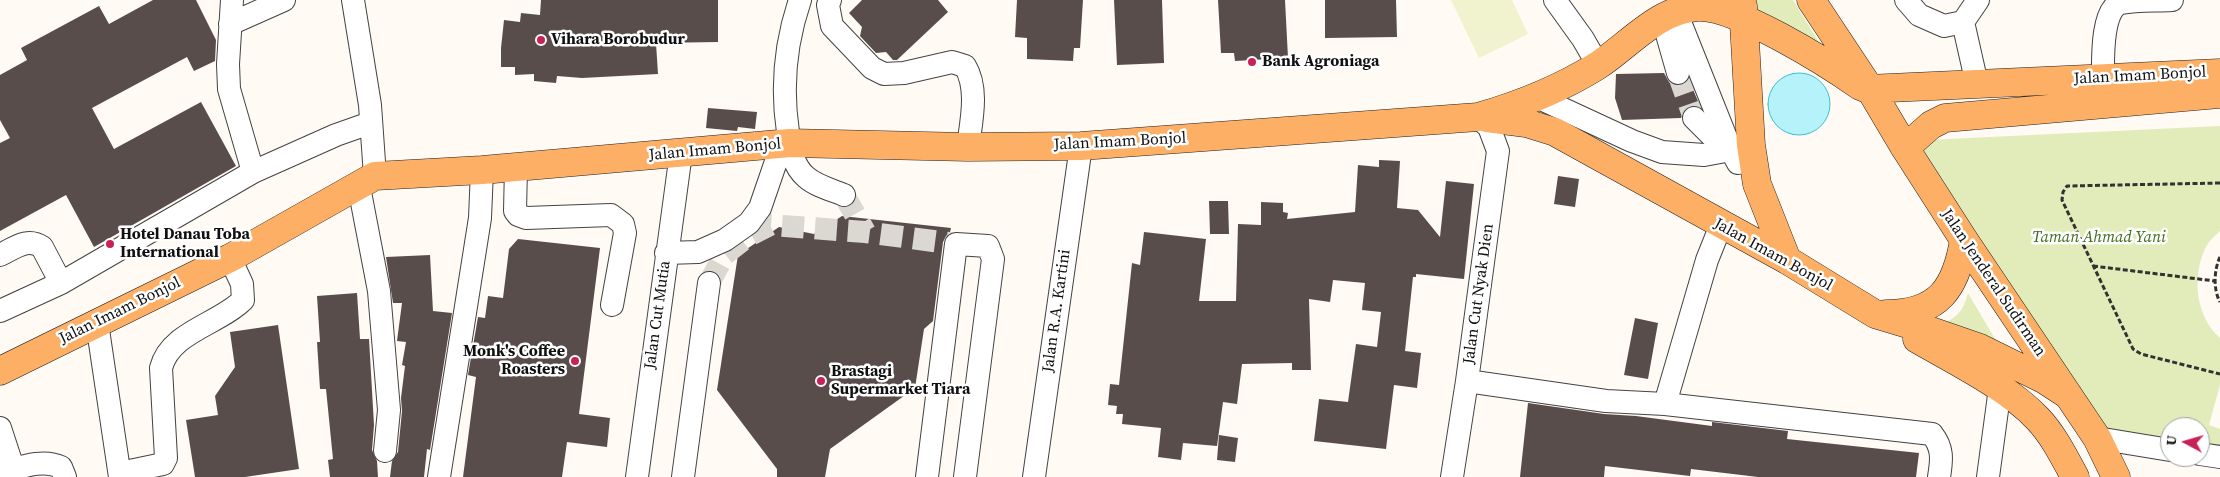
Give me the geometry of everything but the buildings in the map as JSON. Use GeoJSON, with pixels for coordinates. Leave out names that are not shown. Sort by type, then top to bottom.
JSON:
{"type":"FeatureCollection","features":[{"type":"Feature","properties":{"kind":"main road","name":"Jalan Jenderal Sudirman"},"geometry":{"type":"LineString","coordinates":[[1811,0],[1870,89],[1964,240],[2097,438],[2116,477]]}},
{"type":"Feature","properties":{"kind":"main road","name":"Jalan Imam Bonjol"},"geometry":{"type":"LineString","coordinates":[[1478,117],[1537,97],[1567,83],[1598,65],[1671,10],[1698,6],[1743,10],[1819,58],[1862,88],[2220,73]]}},
{"type":"Feature","properties":{"kind":"main road"},"geometry":{"type":"LineString","coordinates":[[1743,10],[1751,145],[1757,184],[1787,260]]}},
{"type":"Feature","properties":{"kind":"main road","name":"Jalan Imam Bonjol"},"geometry":{"type":"LineString","coordinates":[[1905,148],[1931,125],[1945,118],[2220,94]]}},
{"type":"Feature","properties":{"kind":"main road","name":"Jalan Imam Bonjol"},"geometry":{"type":"LineString","coordinates":[[0,371],[230,258],[367,182],[482,170],[786,144],[968,147],[1080,146],[1478,117],[1526,123],[1555,132],[1787,260],[1875,314],[1980,348],[2045,380],[2068,395]]}},
{"type":"Feature","properties":{"kind":"main road"},"geometry":{"type":"LineString","coordinates":[[1875,314],[1905,313],[1933,303],[1942,296],[1957,272],[1964,240]]}},
{"type":"Feature","properties":{"kind":"main road"},"geometry":{"type":"LineString","coordinates":[[1875,314],[2000,388],[2038,418],[2053,438],[2075,477]]}},
{"type":"Feature","properties":{"kind":"street"},"geometry":{"type":"LineString","coordinates":[[232,0],[229,90],[253,172]]}},
{"type":"Feature","properties":{"kind":"street"},"geometry":{"type":"LineString","coordinates":[[230,24],[284,0]]}},
{"type":"Feature","properties":{"kind":"street"},"geometry":{"type":"LineString","coordinates":[[353,0],[370,105],[367,182],[389,410],[385,451]]}},
{"type":"Feature","properties":{"kind":"street"},"geometry":{"type":"LineString","coordinates":[[800,0],[792,23],[785,64],[783,102],[786,144],[795,163],[806,177],[844,195]]}},
{"type":"Feature","properties":{"kind":"street"},"geometry":{"type":"LineString","coordinates":[[830,0],[828,5],[832,26],[872,68],[884,74],[904,73],[952,62],[965,66],[972,77],[972,113],[968,147]]}},
{"type":"Feature","properties":{"kind":"street"},"geometry":{"type":"LineString","coordinates":[[1555,0],[1583,39],[1598,65]]}},
{"type":"Feature","properties":{"kind":"street"},"geometry":{"type":"LineString","coordinates":[[1906,0],[1919,15],[1944,26],[1963,22],[1978,0]]}},
{"type":"Feature","properties":{"kind":"street"},"geometry":{"type":"LineString","coordinates":[[2103,78],[2103,50],[2111,10],[2120,3],[2172,0]]}},
{"type":"Feature","properties":{"kind":"street"},"geometry":{"type":"LineString","coordinates":[[1671,10],[1678,73]]}},
{"type":"Feature","properties":{"kind":"street"},"geometry":{"type":"LineString","coordinates":[[1671,10],[1731,150],[1738,162],[1757,184]]}},
{"type":"Feature","properties":{"kind":"street"},"geometry":{"type":"LineString","coordinates":[[1963,22],[1977,84]]}},
{"type":"Feature","properties":{"kind":"street"},"geometry":{"type":"LineString","coordinates":[[1537,97],[1662,152],[1704,155],[1731,150]]}},
{"type":"Feature","properties":{"kind":"street","name":"Jalan Cut Nyak Dien"},"geometry":{"type":"LineString","coordinates":[[1452,477],[1498,151],[1489,127],[1478,117]]}},
{"type":"Feature","properties":{"kind":"street"},"geometry":{"type":"LineString","coordinates":[[1694,118],[1716,140],[1731,150]]}},
{"type":"Feature","properties":{"kind":"street"},"geometry":{"type":"LineString","coordinates":[[0,311],[61,283],[253,172],[370,122]]}},
{"type":"Feature","properties":{"kind":"street"},"geometry":{"type":"LineString","coordinates":[[666,253],[698,252],[725,240],[749,224],[760,208],[786,144]]}},
{"type":"Feature","properties":{"kind":"street","name":"Jalan R.A. Kartini"},"geometry":{"type":"LineString","coordinates":[[1034,477],[1080,146]]}},
{"type":"Feature","properties":{"kind":"street","name":"Jalan Cut Mutia"},"geometry":{"type":"LineString","coordinates":[[637,477],[681,153]]}},
{"type":"Feature","properties":{"kind":"street"},"geometry":{"type":"LineString","coordinates":[[516,167],[515,211],[518,216],[526,218],[610,215],[623,224],[625,233],[612,305]]}},
{"type":"Feature","properties":{"kind":"street"},"geometry":{"type":"LineString","coordinates":[[439,477],[480,218],[482,170]]}},
{"type":"Feature","properties":{"kind":"street"},"geometry":{"type":"LineString","coordinates":[[1665,404],[1708,260],[1721,225]]}},
{"type":"Feature","properties":{"kind":"street"},"geometry":{"type":"LineString","coordinates":[[0,255],[28,242],[38,244],[42,247],[61,283]]}},
{"type":"Feature","properties":{"kind":"street"},"geometry":{"type":"LineString","coordinates":[[927,477],[956,244],[988,246],[993,259],[965,477]]}},
{"type":"Feature","properties":{"kind":"street"},"geometry":{"type":"LineString","coordinates":[[97,323],[120,475],[163,464],[166,458],[161,368],[163,361],[170,348],[243,300],[242,284],[230,258]]}},
{"type":"Feature","properties":{"kind":"street"},"geometry":{"type":"LineString","coordinates":[[683,477],[709,283]]}},
{"type":"Feature","properties":{"kind":"street"},"geometry":{"type":"LineString","coordinates":[[1467,381],[1606,401],[1665,404],[1932,434],[1939,443],[1942,456],[1939,477]]}},
{"type":"Feature","properties":{"kind":"street"},"geometry":{"type":"LineString","coordinates":[[1988,477],[2000,388]]}},
{"type":"Feature","properties":{"kind":"street"},"geometry":{"type":"LineString","coordinates":[[0,428],[10,473],[34,464],[56,465],[64,470],[65,477]]}},
{"type":"Feature","properties":{"kind":"street"},"geometry":{"type":"LineString","coordinates":[[2097,438],[2160,448]]}},
{"type":"Feature","properties":{"kind":"path"},"geometry":{"type":"LineString","coordinates":[[2220,183],[2067,186],[2062,192],[2062,200],[2092,266],[2134,349],[2141,354],[2220,374]]}},
{"type":"Feature","properties":{"kind":"path"},"geometry":{"type":"LineString","coordinates":[[2220,257],[2217,263],[2215,280],[2220,302]]}},
{"type":"Feature","properties":{"kind":"path"},"geometry":{"type":"LineString","coordinates":[[2092,266],[2215,280]]}},
{"type":"Feature","properties":{"kind":"green space"},"geometry":{"type":"Polygon","coordinates":[[[1451,0],[1512,0],[1528,34],[1479,58],[1451,0]]]}},
{"type":"Feature","properties":{"kind":"green space"},"geometry":{"type":"Polygon","coordinates":[[[1750,0],[1793,0],[1822,47],[1751,14],[1750,0]]]}},
{"type":"Feature","properties":{"kind":"green space","name":"Taman Ahmad Yani"},"geometry":{"type":"Polygon","coordinates":[[[2220,126],[2220,231],[2207,245],[2202,256],[2197,281],[2198,294],[2205,318],[2220,338],[2220,385],[2210,421],[2210,417],[2160,417],[2160,441],[2098,432],[1922,155],[1923,145],[1927,140],[2220,126]]]}},
{"type":"Feature","properties":{"kind":"green space"},"geometry":{"type":"Polygon","coordinates":[[[1968,293],[1998,344],[1941,325],[1959,313],[1968,293]]]}},
{"type":"Feature","properties":{"kind":"green space","name":"Taman Ahmad Yani"},"geometry":{"type":"Polygon","coordinates":[[[2210,425],[2220,429],[2220,449],[2210,448],[2210,425]]]}},
{"type":"Feature","properties":{"kind":"water"},"geometry":{"type":"Polygon","coordinates":[[[1793,73],[1805,73],[1821,82],[1828,92],[1830,104],[1828,116],[1821,126],[1805,135],[1793,135],[1782,130],[1773,121],[1768,110],[1768,98],[1773,87],[1782,78],[1793,73]]]}},
{"type":"Feature","properties":{"kind":"tunnel"},"geometry":{"type":"LineString","coordinates":[[1678,73],[1694,118]]}},
{"type":"Feature","properties":{"kind":"tunnel"},"geometry":{"type":"LineString","coordinates":[[844,195],[865,232]]}},
{"type":"Feature","properties":{"kind":"tunnel"},"geometry":{"type":"LineString","coordinates":[[709,283],[725,254],[748,236],[770,225],[865,232],[956,244]]}},
{"type":"Feature","properties":{"kind":"place","name":"Vihara Borobudur"},"geometry":{"type":"Point","coordinates":[541,40]}},
{"type":"Feature","properties":{"kind":"place","name":"Bank Agroniaga"},"geometry":{"type":"Point","coordinates":[1252,62]}},
{"type":"Feature","properties":{"kind":"place","name":"Hotel Danau Toba International"},"geometry":{"type":"Point","coordinates":[110,244]}},
{"type":"Feature","properties":{"kind":"place","name":"Monk's Coffee Roasters"},"geometry":{"type":"Point","coordinates":[575,361]}},
{"type":"Feature","properties":{"kind":"place","name":"Brastagi Supermarket Tiara"},"geometry":{"type":"Point","coordinates":[821,381]}}]}
